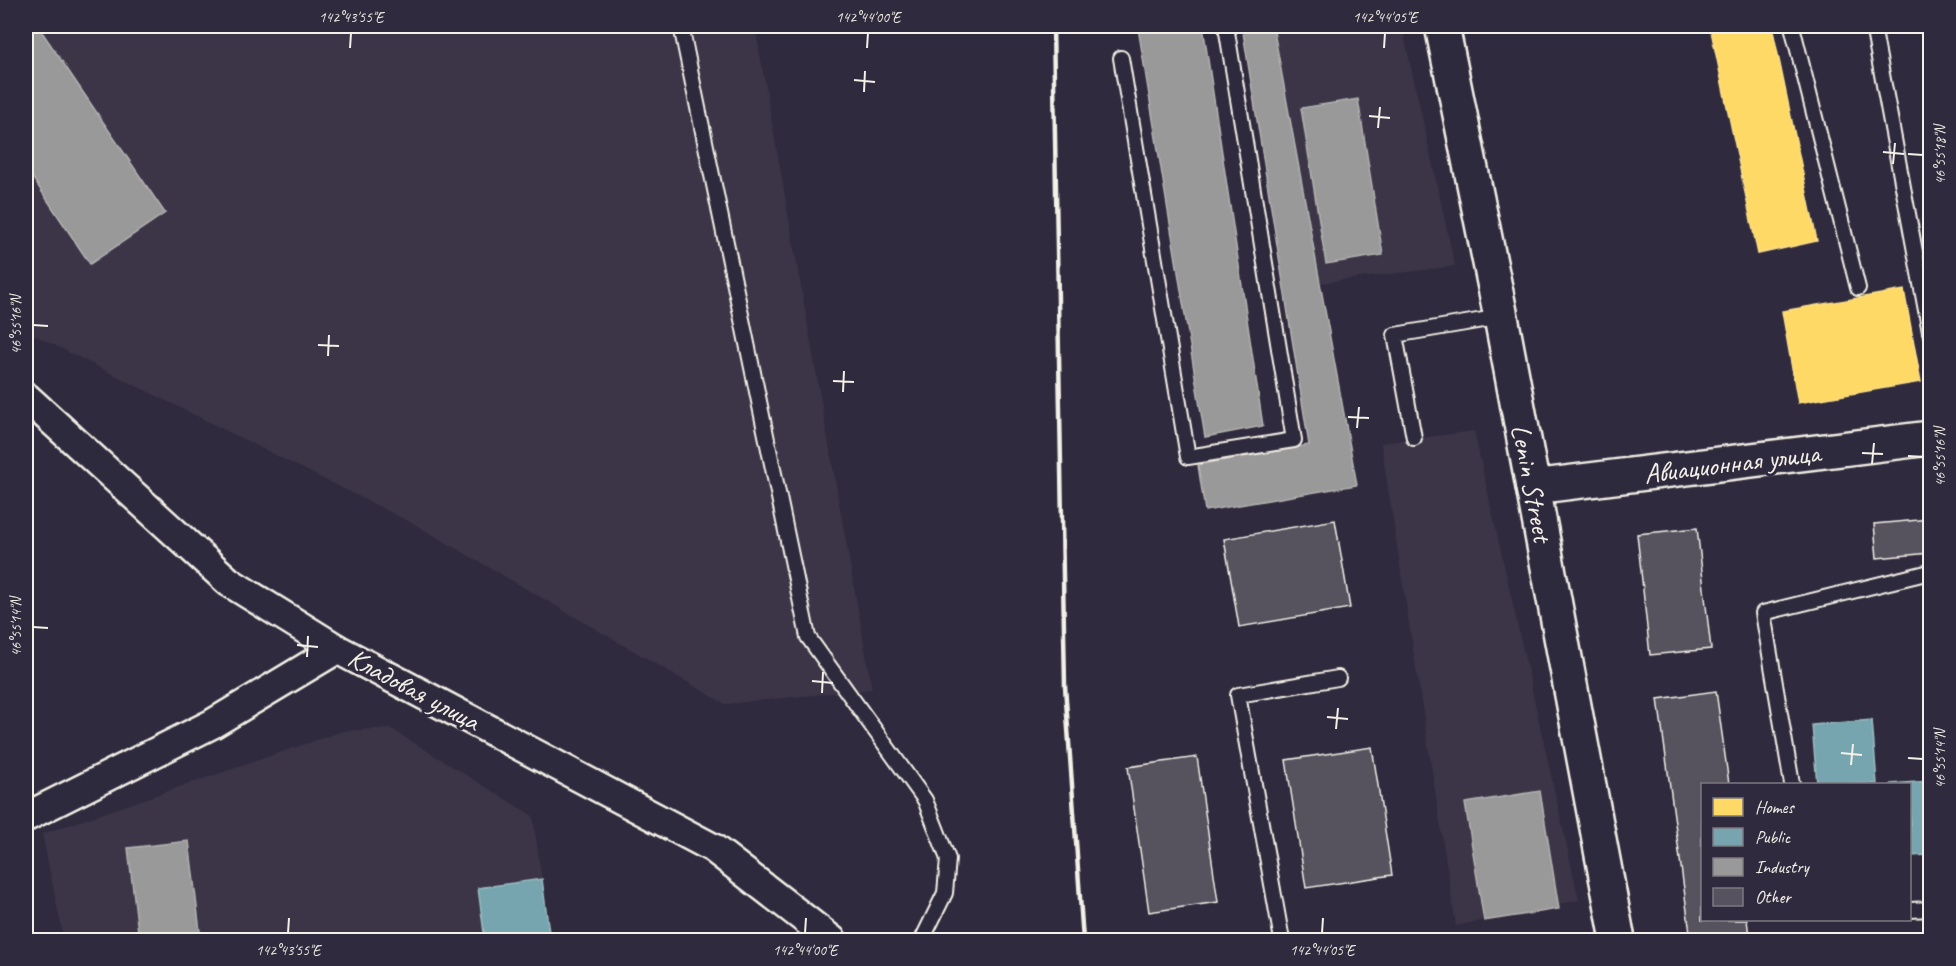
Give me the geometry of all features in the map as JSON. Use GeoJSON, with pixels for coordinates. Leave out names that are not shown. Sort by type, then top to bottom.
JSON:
{"type":"FeatureCollection","features":[{"type":"Feature","properties":{"kind":"main road","name":"Lenin Street"},"geometry":{"type":"LineString","coordinates":[[1442,26],[1501,317],[1618,940]]}},
{"type":"Feature","properties":{"kind":"main road","name":"Авиационная улица"},"geometry":{"type":"LineString","coordinates":[[1533,488],[1930,438]]}},
{"type":"Feature","properties":{"kind":"street","name":"Кладовая улица"},"geometry":{"type":"LineString","coordinates":[[26,397],[229,582],[338,649],[713,848],[832,940]]}},
{"type":"Feature","properties":{"kind":"street"},"geometry":{"type":"LineString","coordinates":[[26,817],[212,724],[338,649]]}},
{"type":"Feature","properties":{"kind":"lane"},"geometry":{"type":"LineString","coordinates":[[681,26],[808,637],[925,800],[948,859],[945,893],[922,940]]}},
{"type":"Feature","properties":{"kind":"lane"},"geometry":{"type":"LineString","coordinates":[[1121,57],[1188,457],[1293,440],[1226,26]]}},
{"type":"Feature","properties":{"kind":"lane"},"geometry":{"type":"LineString","coordinates":[[1792,26],[1858,288]]}},
{"type":"Feature","properties":{"kind":"lane"},"geometry":{"type":"LineString","coordinates":[[1872,26],[1930,332]]}},
{"type":"Feature","properties":{"kind":"lane"},"geometry":{"type":"LineString","coordinates":[[1414,438],[1395,335],[1501,317]]}},
{"type":"Feature","properties":{"kind":"lane"},"geometry":{"type":"LineString","coordinates":[[1792,783],[1763,613],[1930,572]]}},
{"type":"Feature","properties":{"kind":"lane"},"geometry":{"type":"LineString","coordinates":[[1282,940],[1239,695],[1338,678]]}},
{"type":"Feature","properties":{"kind":"lane"},"geometry":{"type":"LineString","coordinates":[[1911,910],[1930,909]]}},
{"type":"Feature","properties":{"kind":"shaded area"},"geometry":{"type":"Polygon","coordinates":[[[26,26],[755,26],[872,689],[725,704],[414,524],[26,331],[26,26]]]}},
{"type":"Feature","properties":{"kind":"shaded area"},"geometry":{"type":"Polygon","coordinates":[[[1273,26],[1402,26],[1455,266],[1320,283],[1273,26]]]}},
{"type":"Feature","properties":{"kind":"shaded area"},"geometry":{"type":"Polygon","coordinates":[[[1474,431],[1579,900],[1456,926],[1381,443],[1474,431]]]}},
{"type":"Feature","properties":{"kind":"shaded area"},"geometry":{"type":"Polygon","coordinates":[[[390,728],[533,816],[550,940],[64,940],[42,834],[343,731],[390,728]]]}},
{"type":"Feature","properties":{"kind":"building: Homes"},"geometry":{"type":"Polygon","coordinates":[[[1710,26],[1772,26],[1817,241],[1758,254],[1710,26]]]}},
{"type":"Feature","properties":{"kind":"building: Homes"},"geometry":{"type":"Polygon","coordinates":[[[1904,290],[1921,382],[1798,403],[1782,311],[1904,290]]]}},
{"type":"Feature","properties":{"kind":"building: Public"},"geometry":{"type":"Polygon","coordinates":[[[1872,720],[1877,783],[1817,783],[1812,725],[1872,720]]]}},
{"type":"Feature","properties":{"kind":"building: Public"},"geometry":{"type":"Polygon","coordinates":[[[1930,781],[1930,855],[1911,856],[1911,783],[1903,783],[1930,781]]]}},
{"type":"Feature","properties":{"kind":"building: Public"},"geometry":{"type":"Polygon","coordinates":[[[542,879],[550,940],[485,940],[478,888],[542,879]]]}},
{"type":"Feature","properties":{"kind":"building: Industry"},"geometry":{"type":"Polygon","coordinates":[[[26,26],[38,26],[165,213],[90,264],[26,168],[26,26]]]}},
{"type":"Feature","properties":{"kind":"building: Industry"},"geometry":{"type":"Polygon","coordinates":[[[1203,26],[1263,426],[1205,437],[1138,28],[1203,26]]]}},
{"type":"Feature","properties":{"kind":"building: Industry"},"geometry":{"type":"Polygon","coordinates":[[[1242,26],[1273,26],[1357,485],[1205,511],[1198,465],[1309,445],[1242,26]]]}},
{"type":"Feature","properties":{"kind":"building: Industry"},"geometry":{"type":"Polygon","coordinates":[[[1358,99],[1383,255],[1326,264],[1301,108],[1358,99]]]}},
{"type":"Feature","properties":{"kind":"building: Industry"},"geometry":{"type":"Polygon","coordinates":[[[1540,791],[1559,909],[1484,921],[1465,803],[1540,791]]]}},
{"type":"Feature","properties":{"kind":"building: Industry"},"geometry":{"type":"Polygon","coordinates":[[[189,841],[201,940],[139,940],[128,848],[189,841]]]}},
{"type":"Feature","properties":{"kind":"building: Other"},"geometry":{"type":"Polygon","coordinates":[[[1930,519],[1930,553],[1877,558],[1874,524],[1930,519]]]}},
{"type":"Feature","properties":{"kind":"building: Other"},"geometry":{"type":"Polygon","coordinates":[[[1335,520],[1350,608],[1239,627],[1224,539],[1335,520]]]}},
{"type":"Feature","properties":{"kind":"building: Other"},"geometry":{"type":"Polygon","coordinates":[[[1697,528],[1711,649],[1650,655],[1637,534],[1697,528]]]}},
{"type":"Feature","properties":{"kind":"building: Other"},"geometry":{"type":"Polygon","coordinates":[[[1716,691],[1729,783],[1701,783],[1701,921],[1747,921],[1749,936],[1691,940],[1658,699],[1716,691]]]}},
{"type":"Feature","properties":{"kind":"building: Other"},"geometry":{"type":"Polygon","coordinates":[[[1372,747],[1392,875],[1306,888],[1286,760],[1372,747]]]}},
{"type":"Feature","properties":{"kind":"building: Other"},"geometry":{"type":"Polygon","coordinates":[[[1197,757],[1218,902],[1149,912],[1128,767],[1197,757]]]}},
{"type":"Feature","properties":{"kind":"railway"},"geometry":{"type":"LineString","coordinates":[[1053,26],[1065,686],[1083,940]]}}]}
